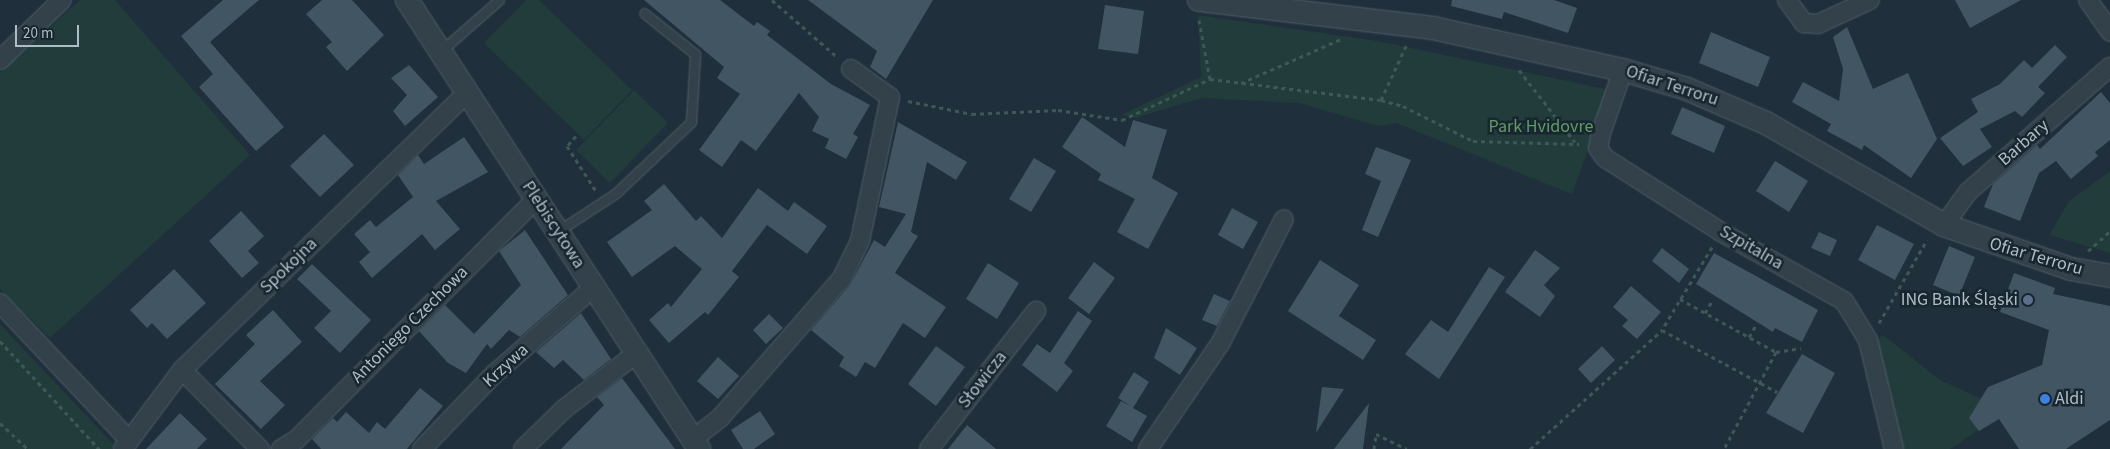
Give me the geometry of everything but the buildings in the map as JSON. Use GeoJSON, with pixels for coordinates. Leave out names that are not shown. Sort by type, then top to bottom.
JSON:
{"type":"FeatureCollection","features":[{"type":"Feature","properties":{"kind":"street"},"geometry":{"type":"LineString","coordinates":[[0,60],[62,0]]}},
{"type":"Feature","properties":{"kind":"street","name":"Plebiscytowa"},"geometry":{"type":"LineString","coordinates":[[407,0],[696,444]]}},
{"type":"Feature","properties":{"kind":"street"},"geometry":{"type":"LineString","coordinates":[[1787,0],[1804,23],[1818,24],[1870,0]]}},
{"type":"Feature","properties":{"kind":"street"},"geometry":{"type":"LineString","coordinates":[[2088,0],[2110,32]]}},
{"type":"Feature","properties":{"kind":"street","name":"Ofiar Terroru"},"geometry":{"type":"LineString","coordinates":[[1199,7],[1433,28],[1623,70],[1686,89],[1766,123],[1937,230],[2071,270],[2110,276]]}},
{"type":"Feature","properties":{"kind":"street","name":"Barbary"},"geometry":{"type":"LineString","coordinates":[[1937,230],[1968,192],[2110,67]]}},
{"type":"Feature","properties":{"kind":"street"},"geometry":{"type":"LineString","coordinates":[[696,444],[842,278],[860,240],[890,97],[851,69]]}},
{"type":"Feature","properties":{"kind":"street"},"geometry":{"type":"LineString","coordinates":[[1598,148],[1623,70]]}},
{"type":"Feature","properties":{"kind":"street","name":"Spokojna"},"geometry":{"type":"LineString","coordinates":[[126,445],[182,370],[467,93]]}},
{"type":"Feature","properties":{"kind":"street","name":"Szpitalna"},"geometry":{"type":"LineString","coordinates":[[1598,148],[1605,158],[1721,232],[1844,302],[1868,340],[1894,449]]}},
{"type":"Feature","properties":{"kind":"street","name":"Antoniego Czechowa"},"geometry":{"type":"LineString","coordinates":[[281,449],[296,440],[536,199]]}},
{"type":"Feature","properties":{"kind":"street"},"geometry":{"type":"LineString","coordinates":[[1148,449],[1220,344],[1284,219]]}},
{"type":"Feature","properties":{"kind":"street","name":"Krzywa"},"geometry":{"type":"LineString","coordinates":[[422,449],[493,375],[594,288]]}},
{"type":"Feature","properties":{"kind":"street"},"geometry":{"type":"LineString","coordinates":[[0,304],[126,445]]}},
{"type":"Feature","properties":{"kind":"street","name":"Słowicza"},"geometry":{"type":"LineString","coordinates":[[929,449],[1036,311]]}},
{"type":"Feature","properties":{"kind":"street"},"geometry":{"type":"LineString","coordinates":[[523,449],[564,409],[637,353]]}},
{"type":"Feature","properties":{"kind":"street"},"geometry":{"type":"LineString","coordinates":[[182,370],[260,449]]}},
{"type":"Feature","properties":{"kind":"lane"},"geometry":{"type":"LineString","coordinates":[[441,51],[499,0]]}},
{"type":"Feature","properties":{"kind":"lane"},"geometry":{"type":"LineString","coordinates":[[558,231],[603,202],[691,122],[695,54],[644,13]]}},
{"type":"Feature","properties":{"kind":"path"},"geometry":{"type":"LineString","coordinates":[[772,0],[851,69]]}},
{"type":"Feature","properties":{"kind":"path"},"geometry":{"type":"LineString","coordinates":[[1199,7],[1210,79]]}},
{"type":"Feature","properties":{"kind":"path"},"geometry":{"type":"LineString","coordinates":[[1240,83],[1346,37]]}},
{"type":"Feature","properties":{"kind":"path"},"geometry":{"type":"LineString","coordinates":[[1381,100],[1407,42]]}},
{"type":"Feature","properties":{"kind":"path"},"geometry":{"type":"LineString","coordinates":[[1515,65],[1575,143]]}},
{"type":"Feature","properties":{"kind":"path"},"geometry":{"type":"LineString","coordinates":[[890,97],[972,114],[1058,110],[1122,120],[1210,79],[1381,100],[1403,106],[1473,141],[1575,143],[1598,148]]}},
{"type":"Feature","properties":{"kind":"path"},"geometry":{"type":"LineString","coordinates":[[576,136],[567,146],[603,202]]}},
{"type":"Feature","properties":{"kind":"path"},"geometry":{"type":"LineString","coordinates":[[1868,340],[1937,230]]}},
{"type":"Feature","properties":{"kind":"path"},"geometry":{"type":"LineString","coordinates":[[2080,258],[2110,231]]}},
{"type":"Feature","properties":{"kind":"path"},"geometry":{"type":"LineString","coordinates":[[1530,449],[1662,330],[1721,232]]}},
{"type":"Feature","properties":{"kind":"path"},"geometry":{"type":"LineString","coordinates":[[1680,299],[1776,352],[1801,348]]}},
{"type":"Feature","properties":{"kind":"path"},"geometry":{"type":"LineString","coordinates":[[1705,313],[1713,299]]}},
{"type":"Feature","properties":{"kind":"path"},"geometry":{"type":"LineString","coordinates":[[1749,337],[1757,323]]}},
{"type":"Feature","properties":{"kind":"path"},"geometry":{"type":"LineString","coordinates":[[1662,330],[1777,392]]}},
{"type":"Feature","properties":{"kind":"path"},"geometry":{"type":"LineString","coordinates":[[0,341],[99,449]]}},
{"type":"Feature","properties":{"kind":"path"},"geometry":{"type":"LineString","coordinates":[[1724,449],[1776,352]]}},
{"type":"Feature","properties":{"kind":"path"},"geometry":{"type":"LineString","coordinates":[[0,423],[28,449]]}},
{"type":"Feature","properties":{"kind":"path"},"geometry":{"type":"LineString","coordinates":[[1374,449],[1376,434],[1407,449]]}},
{"type":"Feature","properties":{"kind":"green space"},"geometry":{"type":"Polygon","coordinates":[[[80,0],[115,0],[250,155],[50,338],[0,289],[0,72],[80,0]]]}},
{"type":"Feature","properties":{"kind":"green space"},"geometry":{"type":"Polygon","coordinates":[[[526,0],[539,0],[632,90],[584,140],[484,43],[526,0]]]}},
{"type":"Feature","properties":{"kind":"green space","name":"Park Hvidovre"},"geometry":{"type":"Polygon","coordinates":[[[1198,15],[1378,41],[1610,90],[1572,194],[1396,123],[1379,126],[1299,103],[1202,98],[1135,118],[1121,115],[1201,77],[1198,15]]]}},
{"type":"Feature","properties":{"kind":"green space"},"geometry":{"type":"Polygon","coordinates":[[[634,90],[668,123],[610,183],[576,150],[634,90]]]}},
{"type":"Feature","properties":{"kind":"green space"},"geometry":{"type":"Polygon","coordinates":[[[2110,171],[2110,253],[2049,235],[2069,201],[2110,171]]]}},
{"type":"Feature","properties":{"kind":"green space"},"geometry":{"type":"Polygon","coordinates":[[[0,324],[115,446],[112,449],[0,449],[0,324]]]}},
{"type":"Feature","properties":{"kind":"green space"},"geometry":{"type":"Polygon","coordinates":[[[1883,335],[1940,380],[1982,399],[1980,429],[1950,449],[1904,449],[1876,340],[1883,335]]]}},
{"type":"Feature","properties":{"kind":"place","name":"ING Bank Śląski"},"geometry":{"type":"Point","coordinates":[2028,300]}},
{"type":"Feature","properties":{"kind":"place","name":"Aldi"},"geometry":{"type":"Point","coordinates":[2045,399]}}]}
